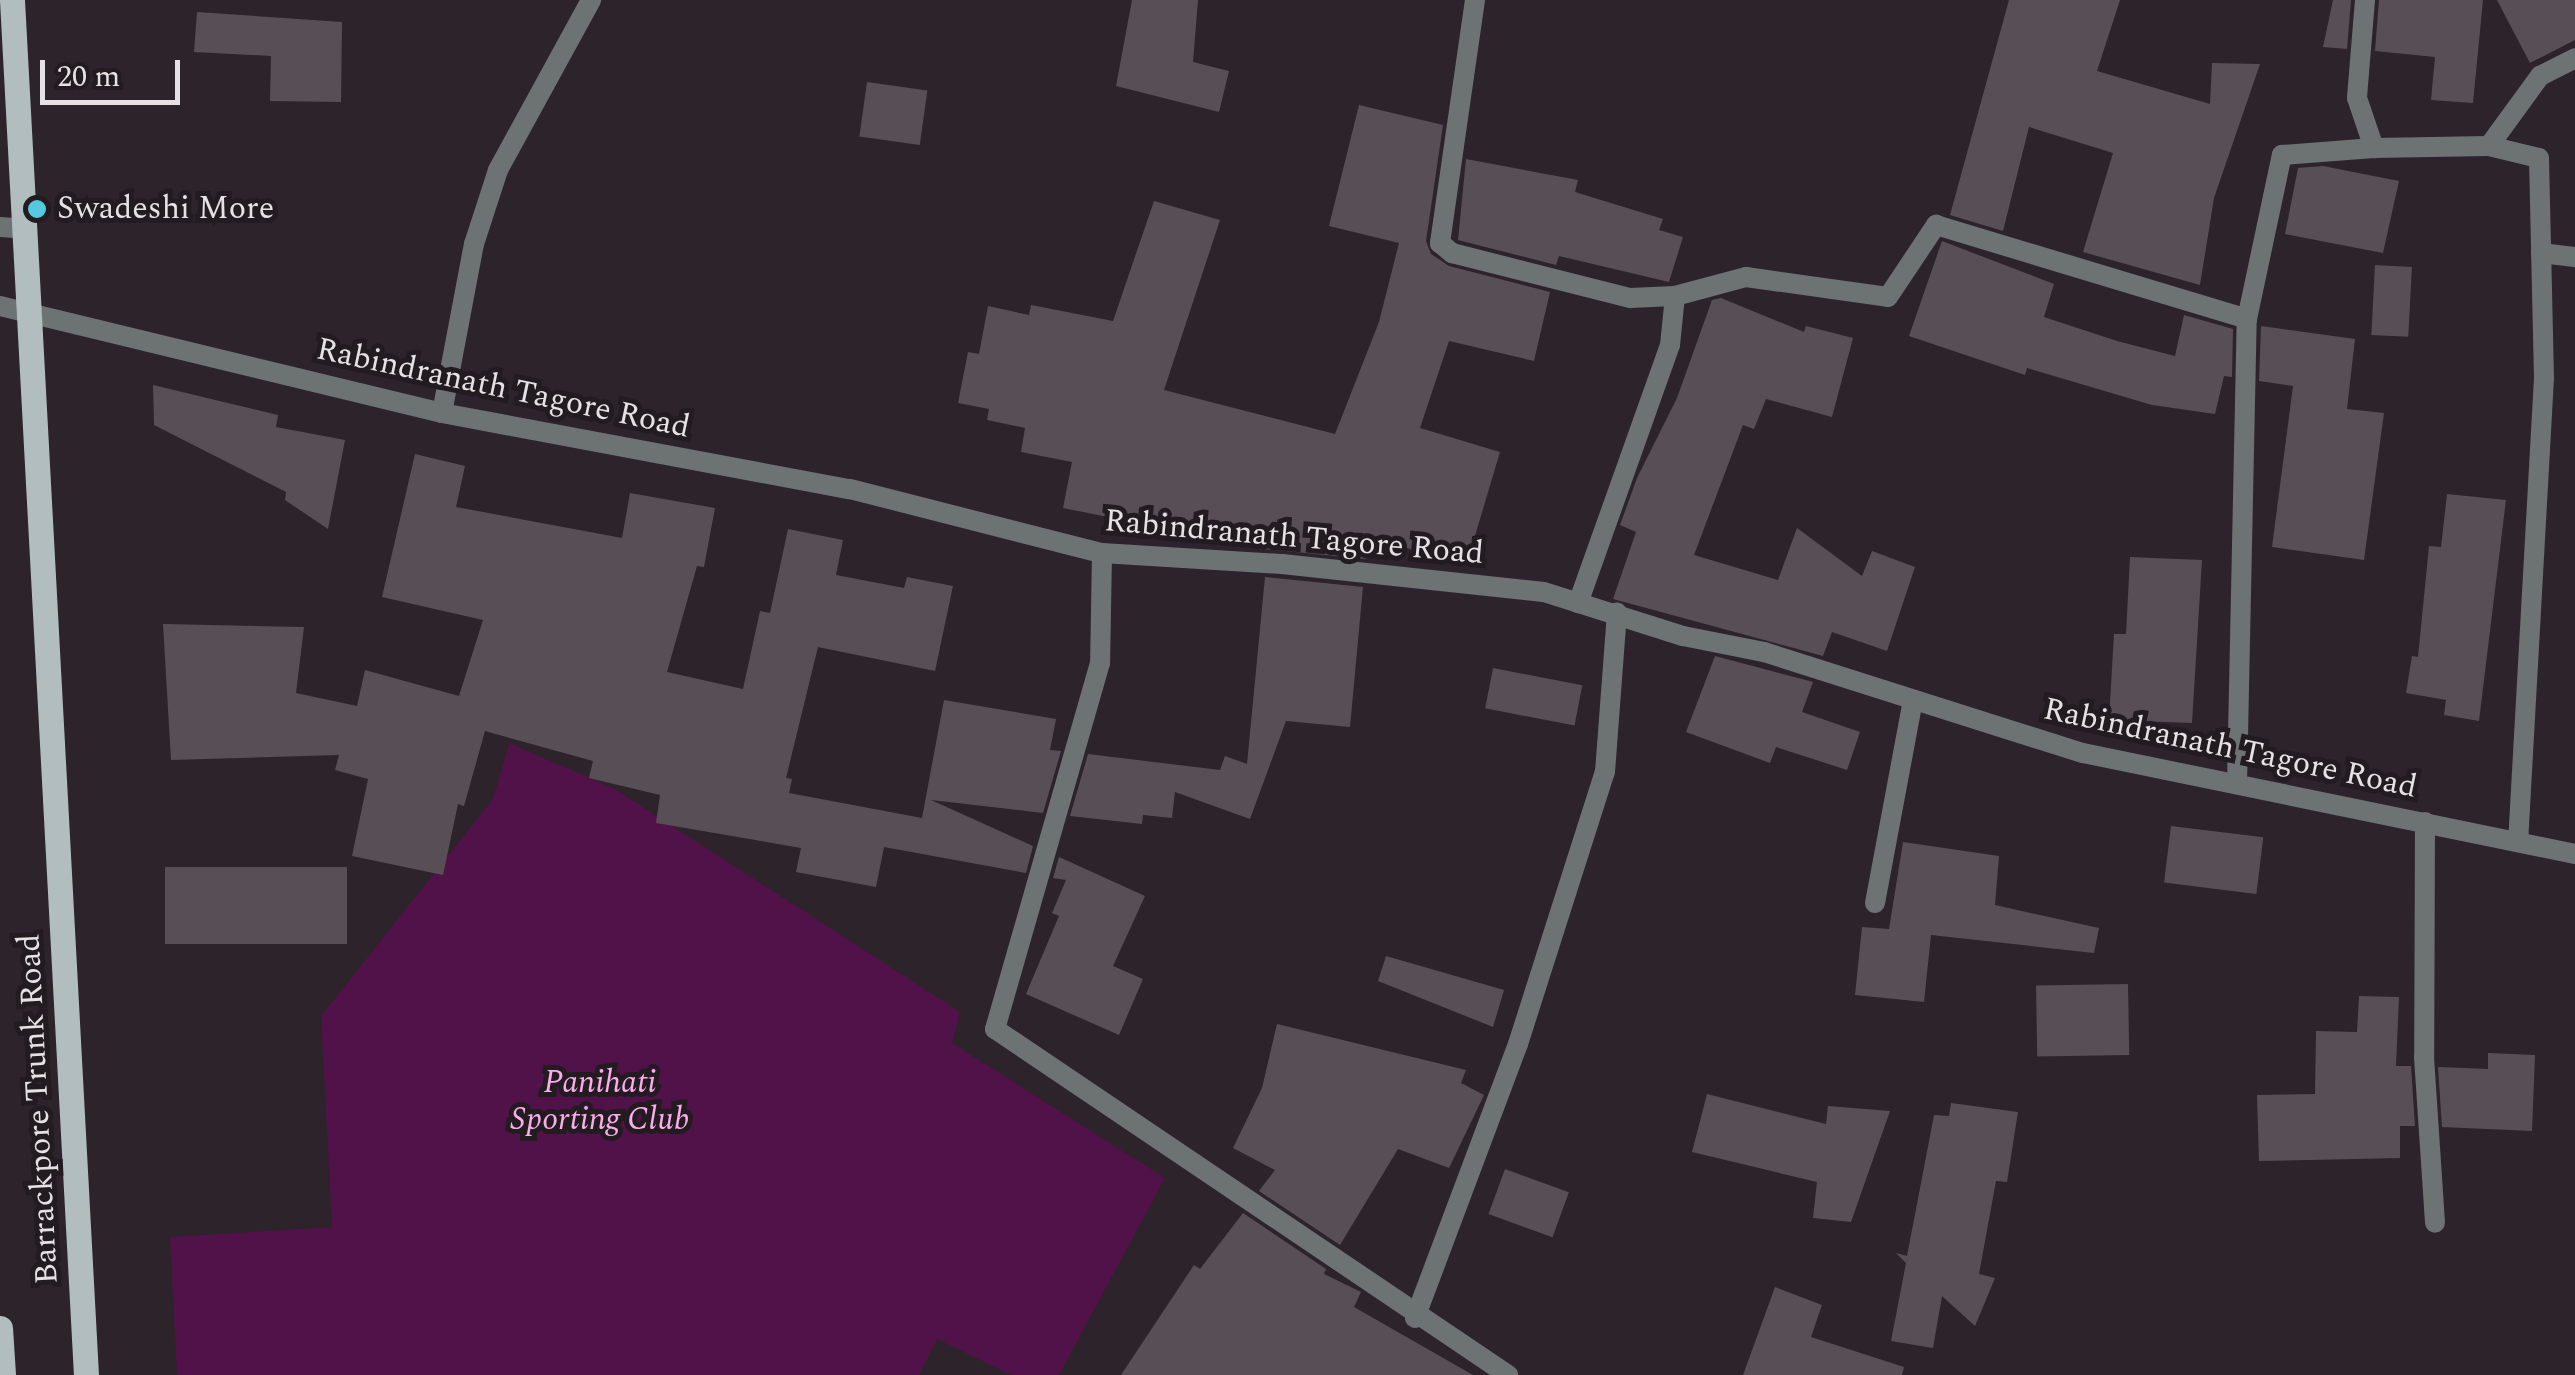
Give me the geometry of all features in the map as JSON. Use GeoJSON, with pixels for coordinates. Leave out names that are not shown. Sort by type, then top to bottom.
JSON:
{"type":"FeatureCollection","features":[{"type":"Feature","properties":{"kind":"main road","name":"Barrackpore Trunk Road"},"geometry":{"type":"LineString","coordinates":[[12,0],[13,308],[86,1375]]}},
{"type":"Feature","properties":{"kind":"main road"},"geometry":{"type":"LineString","coordinates":[[0,1328],[3,1375]]}},
{"type":"Feature","properties":{"kind":"street"},"geometry":{"type":"LineString","coordinates":[[442,413],[474,244],[498,170],[591,0]]}},
{"type":"Feature","properties":{"kind":"street"},"geometry":{"type":"LineString","coordinates":[[1475,0],[1440,243],[1452,253],[1630,298],[1675,296],[1746,277],[1888,297],[1936,224],[2247,318]]}},
{"type":"Feature","properties":{"kind":"street"},"geometry":{"type":"LineString","coordinates":[[2365,0],[2358,98],[2374,148]]}},
{"type":"Feature","properties":{"kind":"street"},"geometry":{"type":"LineString","coordinates":[[2490,146],[2540,76],[2575,58]]}},
{"type":"Feature","properties":{"kind":"street"},"geometry":{"type":"LineString","coordinates":[[2237,784],[2247,318],[2282,155],[2374,148],[2490,146],[2538,158],[2544,378],[2518,842]]}},
{"type":"Feature","properties":{"kind":"street"},"geometry":{"type":"LineString","coordinates":[[2541,253],[2575,256]]}},
{"type":"Feature","properties":{"kind":"street"},"geometry":{"type":"LineString","coordinates":[[1578,603],[1670,345],[1675,296]]}},
{"type":"Feature","properties":{"kind":"street","name":"Rabindranath Tagore Road"},"geometry":{"type":"LineString","coordinates":[[13,308],[442,413],[850,489],[1102,553],[1282,564],[1544,592],[2083,753],[2575,854]]}},
{"type":"Feature","properties":{"kind":"street"},"geometry":{"type":"LineString","coordinates":[[1102,553],[1100,663],[995,1028],[1415,1318],[1508,1375]]}},
{"type":"Feature","properties":{"kind":"street"},"geometry":{"type":"LineString","coordinates":[[1415,1318],[1518,1044],[1605,772],[1616,612]]}},
{"type":"Feature","properties":{"kind":"street"},"geometry":{"type":"LineString","coordinates":[[1875,902],[1913,700]]}},
{"type":"Feature","properties":{"kind":"street"},"geometry":{"type":"LineString","coordinates":[[2425,822],[2424,1056],[2435,1223]]}},
{"type":"Feature","properties":{"kind":"green space","name":"Panihati Sporting Club"},"geometry":{"type":"Polygon","coordinates":[[[509,743],[615,789],[960,1012],[952,1043],[1165,1178],[1059,1375],[1011,1375],[937,1339],[919,1375],[177,1375],[170,1237],[332,1227],[321,1016],[493,799],[509,743]]]}},
{"type":"Feature","properties":{"kind":"building"},"geometry":{"type":"Polygon","coordinates":[[[1132,0],[1198,0],[1193,62],[1229,71],[1219,112],[1116,86],[1132,0]]]}},
{"type":"Feature","properties":{"kind":"building"},"geometry":{"type":"Polygon","coordinates":[[[2009,0],[2120,0],[2097,71],[2210,104],[2212,63],[2260,64],[2214,198],[2200,285],[2083,252],[2113,153],[2029,127],[2003,231],[1950,215],[2009,0]]]}},
{"type":"Feature","properties":{"kind":"building"},"geometry":{"type":"Polygon","coordinates":[[[2333,0],[2351,0],[2347,49],[2323,47],[2333,0]]]}},
{"type":"Feature","properties":{"kind":"building"},"geometry":{"type":"Polygon","coordinates":[[[2379,0],[2483,0],[2473,103],[2431,100],[2435,57],[2375,51],[2379,0]]]}},
{"type":"Feature","properties":{"kind":"building"},"geometry":{"type":"Polygon","coordinates":[[[2497,0],[2575,0],[2575,40],[2530,63],[2497,0]]]}},
{"type":"Feature","properties":{"kind":"building"},"geometry":{"type":"Polygon","coordinates":[[[197,12],[342,22],[341,102],[270,101],[271,56],[194,52],[197,12]]]}},
{"type":"Feature","properties":{"kind":"building"},"geometry":{"type":"Polygon","coordinates":[[[867,82],[927,90],[920,145],[859,136],[867,82]]]}},
{"type":"Feature","properties":{"kind":"building"},"geometry":{"type":"Polygon","coordinates":[[[1359,105],[1443,125],[1426,241],[1431,254],[1449,266],[1550,292],[1534,361],[1449,341],[1420,428],[1500,452],[1466,566],[1368,536],[1366,559],[1264,549],[1129,514],[1128,521],[1063,508],[1072,462],[1021,452],[1025,428],[987,420],[989,409],[958,403],[968,352],[979,354],[988,306],[1029,315],[1031,305],[1113,321],[1154,201],[1220,220],[1164,390],[1335,434],[1379,322],[1399,243],[1329,226],[1359,105]]]}},
{"type":"Feature","properties":{"kind":"building"},"geometry":{"type":"Polygon","coordinates":[[[1466,159],[1578,180],[1575,192],[1663,219],[1659,230],[1683,237],[1669,282],[1559,256],[1556,265],[1458,240],[1466,159]]]}},
{"type":"Feature","properties":{"kind":"building"},"geometry":{"type":"Polygon","coordinates":[[[2323,166],[2399,181],[2383,253],[2285,234],[2298,168],[2323,166]]]}},
{"type":"Feature","properties":{"kind":"building"},"geometry":{"type":"Polygon","coordinates":[[[1942,241],[2054,284],[2044,317],[2117,341],[2175,356],[2184,315],[2233,329],[2232,377],[2224,376],[2215,414],[2152,405],[2027,368],[2025,375],[1909,336],[1942,241]]]}},
{"type":"Feature","properties":{"kind":"building"},"geometry":{"type":"Polygon","coordinates":[[[2375,265],[2412,267],[2408,337],[2371,335],[2375,265]]]}},
{"type":"Feature","properties":{"kind":"building"},"geometry":{"type":"Polygon","coordinates":[[[1721,298],[1804,332],[1806,326],[1853,338],[1832,417],[1766,399],[1754,429],[1743,425],[1694,555],[1778,580],[1797,528],[1862,576],[1872,551],[1915,567],[1887,651],[1832,632],[1823,656],[1613,599],[1636,532],[1620,525],[1637,478],[1677,398],[1712,300],[1721,298]]]}},
{"type":"Feature","properties":{"kind":"building"},"geometry":{"type":"Polygon","coordinates":[[[2261,326],[2355,339],[2347,409],[2384,413],[2364,560],[2272,547],[2293,386],[2259,381],[2261,326]]]}},
{"type":"Feature","properties":{"kind":"building"},"geometry":{"type":"Polygon","coordinates":[[[153,385],[278,415],[276,427],[345,440],[328,529],[285,500],[286,492],[154,425],[153,385]]]}},
{"type":"Feature","properties":{"kind":"building"},"geometry":{"type":"Polygon","coordinates":[[[415,454],[465,466],[456,507],[622,538],[630,493],[715,508],[704,567],[697,566],[667,672],[743,689],[760,611],[770,613],[788,529],[843,540],[836,575],[904,588],[907,577],[953,586],[935,671],[818,647],[786,778],[792,779],[789,793],[922,818],[944,700],[1056,719],[1050,750],[1061,751],[1043,813],[931,800],[1033,846],[1026,873],[884,847],[876,887],[796,872],[801,848],[656,823],[660,795],[589,778],[593,761],[485,731],[464,806],[458,804],[443,875],[352,856],[368,779],[335,770],[339,755],[171,760],[163,624],[304,627],[296,693],[357,706],[365,670],[459,696],[483,620],[382,597],[415,454]]]}},
{"type":"Feature","properties":{"kind":"building"},"geometry":{"type":"Polygon","coordinates":[[[2447,494],[2506,500],[2479,721],[2444,715],[2446,700],[2406,693],[2412,656],[2418,657],[2429,546],[2441,547],[2447,494]]]}},
{"type":"Feature","properties":{"kind":"building"},"geometry":{"type":"Polygon","coordinates":[[[2130,557],[2202,560],[2192,723],[2109,720],[2114,634],[2126,634],[2130,557]]]}},
{"type":"Feature","properties":{"kind":"building"},"geometry":{"type":"Polygon","coordinates":[[[1265,577],[1363,587],[1350,727],[1286,721],[1250,819],[1175,792],[1172,818],[1143,815],[1142,824],[1070,816],[1088,754],[1220,770],[1225,756],[1247,764],[1265,577]]]}},
{"type":"Feature","properties":{"kind":"building"},"geometry":{"type":"Polygon","coordinates":[[[1715,656],[1813,682],[1802,712],[1860,732],[1847,770],[1776,747],[1770,763],[1686,732],[1715,656]]]}},
{"type":"Feature","properties":{"kind":"building"},"geometry":{"type":"Polygon","coordinates":[[[1493,668],[1582,685],[1575,726],[1485,708],[1493,668]]]}},
{"type":"Feature","properties":{"kind":"building"},"geometry":{"type":"Polygon","coordinates":[[[2171,826],[2263,837],[2256,894],[2164,883],[2171,826]]]}},
{"type":"Feature","properties":{"kind":"building"},"geometry":{"type":"Polygon","coordinates":[[[1903,842],[1999,856],[1995,905],[2099,928],[2094,953],[1931,935],[1924,1002],[1855,995],[1862,927],[1889,929],[1903,842]]]}},
{"type":"Feature","properties":{"kind":"building"},"geometry":{"type":"Polygon","coordinates":[[[1059,857],[1145,896],[1113,966],[1143,979],[1119,1035],[1026,994],[1059,916],[1052,913],[1066,880],[1053,878],[1059,857]]]}},
{"type":"Feature","properties":{"kind":"building"},"geometry":{"type":"Polygon","coordinates":[[[165,867],[347,867],[347,944],[165,944],[165,867]]]}},
{"type":"Feature","properties":{"kind":"building"},"geometry":{"type":"Polygon","coordinates":[[[1386,956],[1504,990],[1493,1027],[1378,981],[1386,956]]]}},
{"type":"Feature","properties":{"kind":"building"},"geometry":{"type":"Polygon","coordinates":[[[2128,984],[2129,1055],[2037,1057],[2036,986],[2128,984]]]}},
{"type":"Feature","properties":{"kind":"building"},"geometry":{"type":"Polygon","coordinates":[[[2359,996],[2399,997],[2396,1066],[2411,1066],[2415,1126],[2400,1126],[2400,1158],[2259,1161],[2257,1095],[2315,1094],[2316,1031],[2357,1032],[2359,996]]]}},
{"type":"Feature","properties":{"kind":"building"},"geometry":{"type":"Polygon","coordinates":[[[1277,1024],[1466,1070],[1461,1083],[1484,1095],[1449,1168],[1398,1149],[1340,1245],[1259,1191],[1275,1170],[1233,1148],[1262,1088],[1277,1024]]]}},
{"type":"Feature","properties":{"kind":"building"},"geometry":{"type":"Polygon","coordinates":[[[2488,1053],[2535,1055],[2532,1131],[2442,1127],[2438,1067],[2488,1069],[2488,1053]]]}},
{"type":"Feature","properties":{"kind":"building"},"geometry":{"type":"Polygon","coordinates":[[[1707,1094],[1826,1124],[1828,1106],[1890,1111],[1851,1222],[1813,1218],[1817,1182],[1692,1152],[1707,1094]]]}},
{"type":"Feature","properties":{"kind":"building"},"geometry":{"type":"Polygon","coordinates":[[[1951,1103],[2018,1112],[2007,1182],[1996,1181],[1979,1274],[1995,1278],[1975,1326],[1942,1296],[1933,1348],[1891,1341],[1906,1263],[1896,1253],[1907,1256],[1934,1115],[1949,1116],[1951,1103]]]}},
{"type":"Feature","properties":{"kind":"building"},"geometry":{"type":"Polygon","coordinates":[[[1505,1169],[1569,1192],[1552,1237],[1489,1214],[1505,1169]]]}},
{"type":"Feature","properties":{"kind":"building"},"geometry":{"type":"Polygon","coordinates":[[[1243,1213],[1326,1269],[1324,1274],[1361,1292],[1354,1307],[1473,1375],[1121,1375],[1194,1265],[1200,1269],[1243,1213]]]}},
{"type":"Feature","properties":{"kind":"building"},"geometry":{"type":"Polygon","coordinates":[[[1775,1287],[1822,1305],[1811,1337],[1904,1367],[1902,1375],[1743,1375],[1775,1287]]]}},
{"type":"Feature","properties":{"kind":"place","name":"Swadeshi More"},"geometry":{"type":"Point","coordinates":[37,209]}}]}
